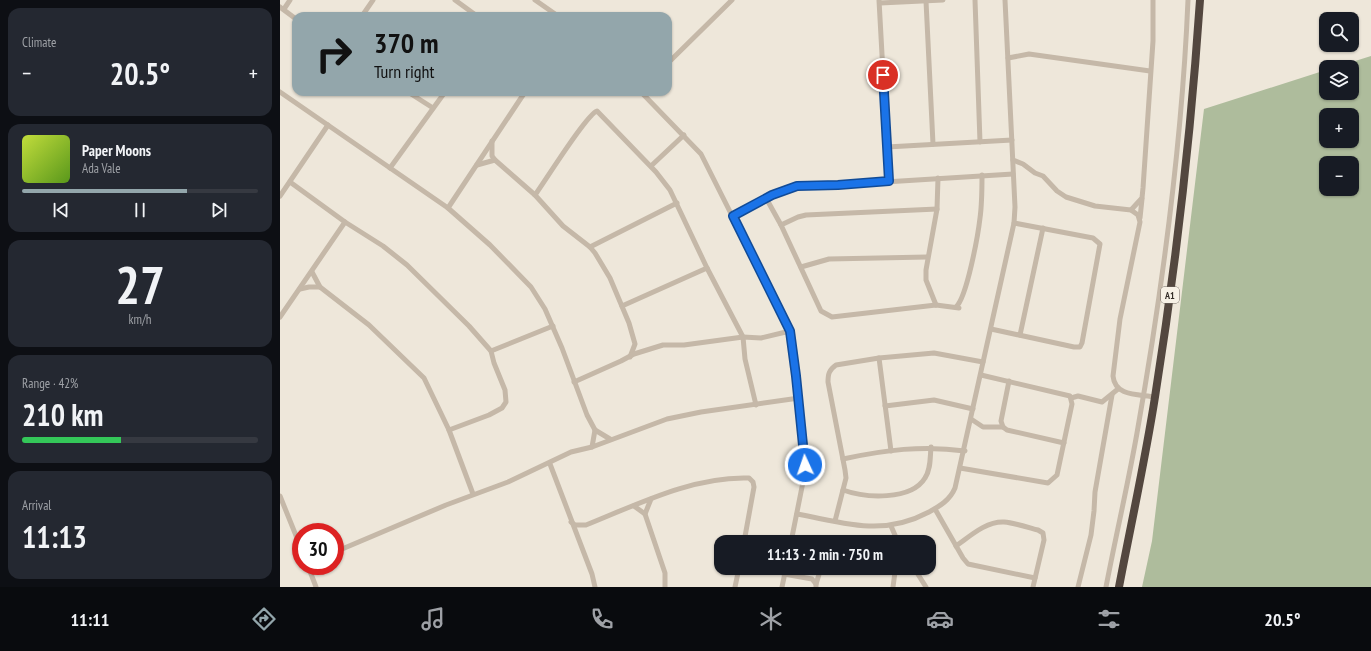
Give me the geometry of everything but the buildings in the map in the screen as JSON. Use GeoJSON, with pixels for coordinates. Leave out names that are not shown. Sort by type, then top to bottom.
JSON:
{"type":"FeatureCollection","features":[{"type":"Feature","properties":{"kind":"highway","name":"A1"},"geometry":{"type":"LineString","coordinates":[[1119,587],[1155,397],[1182,204],[1193,96],[1200,0]]}},
{"type":"Feature","properties":{"kind":"street"},"geometry":{"type":"LineString","coordinates":[[290,0],[282,8],[292,16]]}},
{"type":"Feature","properties":{"kind":"street"},"geometry":{"type":"LineString","coordinates":[[365,12],[373,0]]}},
{"type":"Feature","properties":{"kind":"street"},"geometry":{"type":"LineString","coordinates":[[455,0],[472,12]]}},
{"type":"Feature","properties":{"kind":"street"},"geometry":{"type":"LineString","coordinates":[[535,0],[552,12]]}},
{"type":"Feature","properties":{"kind":"street"},"geometry":{"type":"LineString","coordinates":[[672,59],[732,0]]}},
{"type":"Feature","properties":{"kind":"street"},"geometry":{"type":"LineString","coordinates":[[889,181],[879,1],[943,0]]}},
{"type":"Feature","properties":{"kind":"street"},"geometry":{"type":"LineString","coordinates":[[975,0],[980,142]]}},
{"type":"Feature","properties":{"kind":"street"},"geometry":{"type":"LineString","coordinates":[[797,514],[854,526],[891,526],[915,520],[934,509],[951,497],[956,488],[1014,223],[1015,207],[1005,0]]}},
{"type":"Feature","properties":{"kind":"street"},"geometry":{"type":"LineString","coordinates":[[1153,0],[1150,71],[1140,218],[1120,319],[1113,369],[1113,381],[1118,390],[1122,392],[1155,397]]}},
{"type":"Feature","properties":{"kind":"street"},"geometry":{"type":"LineString","coordinates":[[1106,587],[1128,483],[1143,395],[1168,227],[1177,142],[1188,0]]}},
{"type":"Feature","properties":{"kind":"street"},"geometry":{"type":"LineString","coordinates":[[926,1],[933,144]]}},
{"type":"Feature","properties":{"kind":"street"},"geometry":{"type":"LineString","coordinates":[[1008,58],[1029,54],[1150,71]]}},
{"type":"Feature","properties":{"kind":"street"},"geometry":{"type":"LineString","coordinates":[[280,92],[448,208],[490,245],[536,292],[553,326],[574,382],[595,430],[610,440]]}},
{"type":"Feature","properties":{"kind":"street"},"geometry":{"type":"LineString","coordinates":[[414,96],[433,108]]}},
{"type":"Feature","properties":{"kind":"street"},"geometry":{"type":"LineString","coordinates":[[390,168],[441,96]]}},
{"type":"Feature","properties":{"kind":"street"},"geometry":{"type":"LineString","coordinates":[[448,208],[522,96]]}},
{"type":"Feature","properties":{"kind":"street"},"geometry":{"type":"LineString","coordinates":[[645,96],[701,154],[790,331],[806,458],[792,535]]}},
{"type":"Feature","properties":{"kind":"street"},"geometry":{"type":"LineString","coordinates":[[535,195],[578,131],[592,113],[597,111],[651,166],[663,180],[677,203],[707,268],[743,337],[745,359],[756,405]]}},
{"type":"Feature","properties":{"kind":"street"},"geometry":{"type":"LineString","coordinates":[[280,196],[328,125]]}},
{"type":"Feature","properties":{"kind":"street"},"geometry":{"type":"LineString","coordinates":[[651,166],[684,135]]}},
{"type":"Feature","properties":{"kind":"street"},"geometry":{"type":"LineString","coordinates":[[887,147],[1012,140]]}},
{"type":"Feature","properties":{"kind":"street"},"geometry":{"type":"LineString","coordinates":[[492,141],[492,156],[495,160],[535,195],[563,226],[590,247],[610,278],[622,306],[635,344],[645,351]]}},
{"type":"Feature","properties":{"kind":"street"},"geometry":{"type":"LineString","coordinates":[[477,165],[495,160]]}},
{"type":"Feature","properties":{"kind":"street"},"geometry":{"type":"LineString","coordinates":[[1013,160],[1023,164],[1035,174],[1043,176],[1057,191],[1066,197],[1095,206],[1130,210],[1136,213],[1140,218]]}},
{"type":"Feature","properties":{"kind":"street"},"geometry":{"type":"LineString","coordinates":[[733,216],[766,198],[797,186],[838,185],[1013,174]]}},
{"type":"Feature","properties":{"kind":"street"},"geometry":{"type":"LineString","coordinates":[[766,198],[781,225],[821,311],[832,317],[936,305],[959,308],[956,307],[960,303],[965,291],[980,219],[982,175]]}},
{"type":"Feature","properties":{"kind":"street"},"geometry":{"type":"LineString","coordinates":[[936,305],[926,280],[927,257],[937,209],[938,178]]}},
{"type":"Feature","properties":{"kind":"street"},"geometry":{"type":"LineString","coordinates":[[290,182],[345,222],[383,246],[407,265],[469,326],[491,351],[494,363],[505,390],[506,402],[502,408],[489,415],[449,430]]}},
{"type":"Feature","properties":{"kind":"street"},"geometry":{"type":"LineString","coordinates":[[1130,210],[1142,198]]}},
{"type":"Feature","properties":{"kind":"street"},"geometry":{"type":"LineString","coordinates":[[590,247],[677,203]]}},
{"type":"Feature","properties":{"kind":"street"},"geometry":{"type":"LineString","coordinates":[[781,225],[806,215],[937,209]]}},
{"type":"Feature","properties":{"kind":"street"},"geometry":{"type":"LineString","coordinates":[[280,317],[345,222]]}},
{"type":"Feature","properties":{"kind":"street"},"geometry":{"type":"LineString","coordinates":[[991,329],[1074,347],[1080,347],[1082,343],[1100,244],[1093,238],[1014,223]]}},
{"type":"Feature","properties":{"kind":"street"},"geometry":{"type":"LineString","coordinates":[[1020,335],[1043,228]]}},
{"type":"Feature","properties":{"kind":"street"},"geometry":{"type":"LineString","coordinates":[[801,267],[830,258],[927,257]]}},
{"type":"Feature","properties":{"kind":"street"},"geometry":{"type":"LineString","coordinates":[[622,306],[707,268]]}},
{"type":"Feature","properties":{"kind":"street"},"geometry":{"type":"LineString","coordinates":[[312,272],[320,287],[369,325],[420,372],[449,430],[473,494]]}},
{"type":"Feature","properties":{"kind":"street"},"geometry":{"type":"LineString","coordinates":[[299,289],[320,287]]}},
{"type":"Feature","properties":{"kind":"street"},"geometry":{"type":"LineString","coordinates":[[491,351],[553,326]]}},
{"type":"Feature","properties":{"kind":"street"},"geometry":{"type":"LineString","coordinates":[[574,382],[630,356],[663,346],[684,345],[743,337],[760,338],[790,331]]}},
{"type":"Feature","properties":{"kind":"street"},"geometry":{"type":"LineString","coordinates":[[630,356],[635,344]]}},
{"type":"Feature","properties":{"kind":"street"},"geometry":{"type":"LineString","coordinates":[[835,521],[846,478],[828,375],[831,369],[836,365],[879,358],[934,353],[983,362]]}},
{"type":"Feature","properties":{"kind":"street"},"geometry":{"type":"LineString","coordinates":[[879,358],[891,451]]}},
{"type":"Feature","properties":{"kind":"street"},"geometry":{"type":"LineString","coordinates":[[960,468],[1048,483],[1057,475],[1064,443],[1072,404],[1071,398],[1067,394],[980,375]]}},
{"type":"Feature","properties":{"kind":"street"},"geometry":{"type":"LineString","coordinates":[[1003,427],[1001,421],[1009,382]]}},
{"type":"Feature","properties":{"kind":"street"},"geometry":{"type":"LineString","coordinates":[[1071,398],[1078,396],[1102,402],[1118,390]]}},
{"type":"Feature","properties":{"kind":"street"},"geometry":{"type":"LineString","coordinates":[[1078,587],[1090,535],[1094,511],[1094,492],[1112,395]]}},
{"type":"Feature","properties":{"kind":"street"},"geometry":{"type":"LineString","coordinates":[[344,548],[473,494],[508,482],[550,464],[571,452],[592,447],[679,416],[799,398]]}},
{"type":"Feature","properties":{"kind":"street"},"geometry":{"type":"LineString","coordinates":[[885,406],[934,400],[973,409]]}},
{"type":"Feature","properties":{"kind":"street"},"geometry":{"type":"LineString","coordinates":[[971,420],[983,427],[1003,427],[1007,430],[1064,443]]}},
{"type":"Feature","properties":{"kind":"street"},"geometry":{"type":"LineString","coordinates":[[592,447],[595,430]]}},
{"type":"Feature","properties":{"kind":"street"},"geometry":{"type":"LineString","coordinates":[[843,459],[891,451],[931,447],[965,451]]}},
{"type":"Feature","properties":{"kind":"street"},"geometry":{"type":"LineString","coordinates":[[843,490],[864,496],[875,496],[898,493],[911,489],[925,479],[929,470],[931,447]]}},
{"type":"Feature","properties":{"kind":"street"},"geometry":{"type":"LineString","coordinates":[[550,464],[592,574],[595,587]]}},
{"type":"Feature","properties":{"kind":"street"},"geometry":{"type":"LineString","coordinates":[[571,522],[575,525],[586,526],[674,490],[694,485],[749,478],[753,482],[754,486],[745,535]]}},
{"type":"Feature","properties":{"kind":"street"},"geometry":{"type":"LineString","coordinates":[[280,496],[292,526]]}},
{"type":"Feature","properties":{"kind":"street"},"geometry":{"type":"LineString","coordinates":[[645,514],[651,499]]}},
{"type":"Feature","properties":{"kind":"street"},"geometry":{"type":"LineString","coordinates":[[634,506],[645,514],[665,573],[665,587]]}},
{"type":"Feature","properties":{"kind":"street"},"geometry":{"type":"LineString","coordinates":[[934,509],[963,558],[974,566],[1035,578]]}},
{"type":"Feature","properties":{"kind":"street"},"geometry":{"type":"LineString","coordinates":[[956,546],[985,527],[994,523],[1003,522],[1038,530],[1043,533],[1044,540],[1033,587]]}},
{"type":"Feature","properties":{"kind":"street"},"geometry":{"type":"LineString","coordinates":[[578,538],[586,526]]}},
{"type":"Feature","properties":{"kind":"street"},"geometry":{"type":"LineString","coordinates":[[891,526],[895,535]]}},
{"type":"Feature","properties":{"kind":"street"},"geometry":{"type":"LineString","coordinates":[[311,575],[315,586]]}},
{"type":"Feature","properties":{"kind":"street"},"geometry":{"type":"LineString","coordinates":[[735,587],[738,575]]}},
{"type":"Feature","properties":{"kind":"street"},"geometry":{"type":"LineString","coordinates":[[782,587],[784,575]]}},
{"type":"Feature","properties":{"kind":"street"},"geometry":{"type":"LineString","coordinates":[[798,575],[812,579],[816,585]]}},
{"type":"Feature","properties":{"kind":"street"},"geometry":{"type":"LineString","coordinates":[[816,585],[819,575]]}},
{"type":"Feature","properties":{"kind":"street"},"geometry":{"type":"LineString","coordinates":[[893,587],[895,575]]}},
{"type":"Feature","properties":{"kind":"street"},"geometry":{"type":"LineString","coordinates":[[918,575],[926,587]]}},
{"type":"Feature","properties":{"kind":"green space"},"geometry":{"type":"Polygon","coordinates":[[[1371,56],[1371,587],[1142,587],[1152,541],[1204,109],[1319,72],[1319,100],[1359,100],[1358,60],[1371,56]]]}},
{"type":"Feature","properties":{"kind":"route"},"geometry":{"type":"LineString","coordinates":[[805,465],[806,458],[790,331],[733,216],[772,195],[797,186],[838,185],[889,181],[883,75]]}}]}
